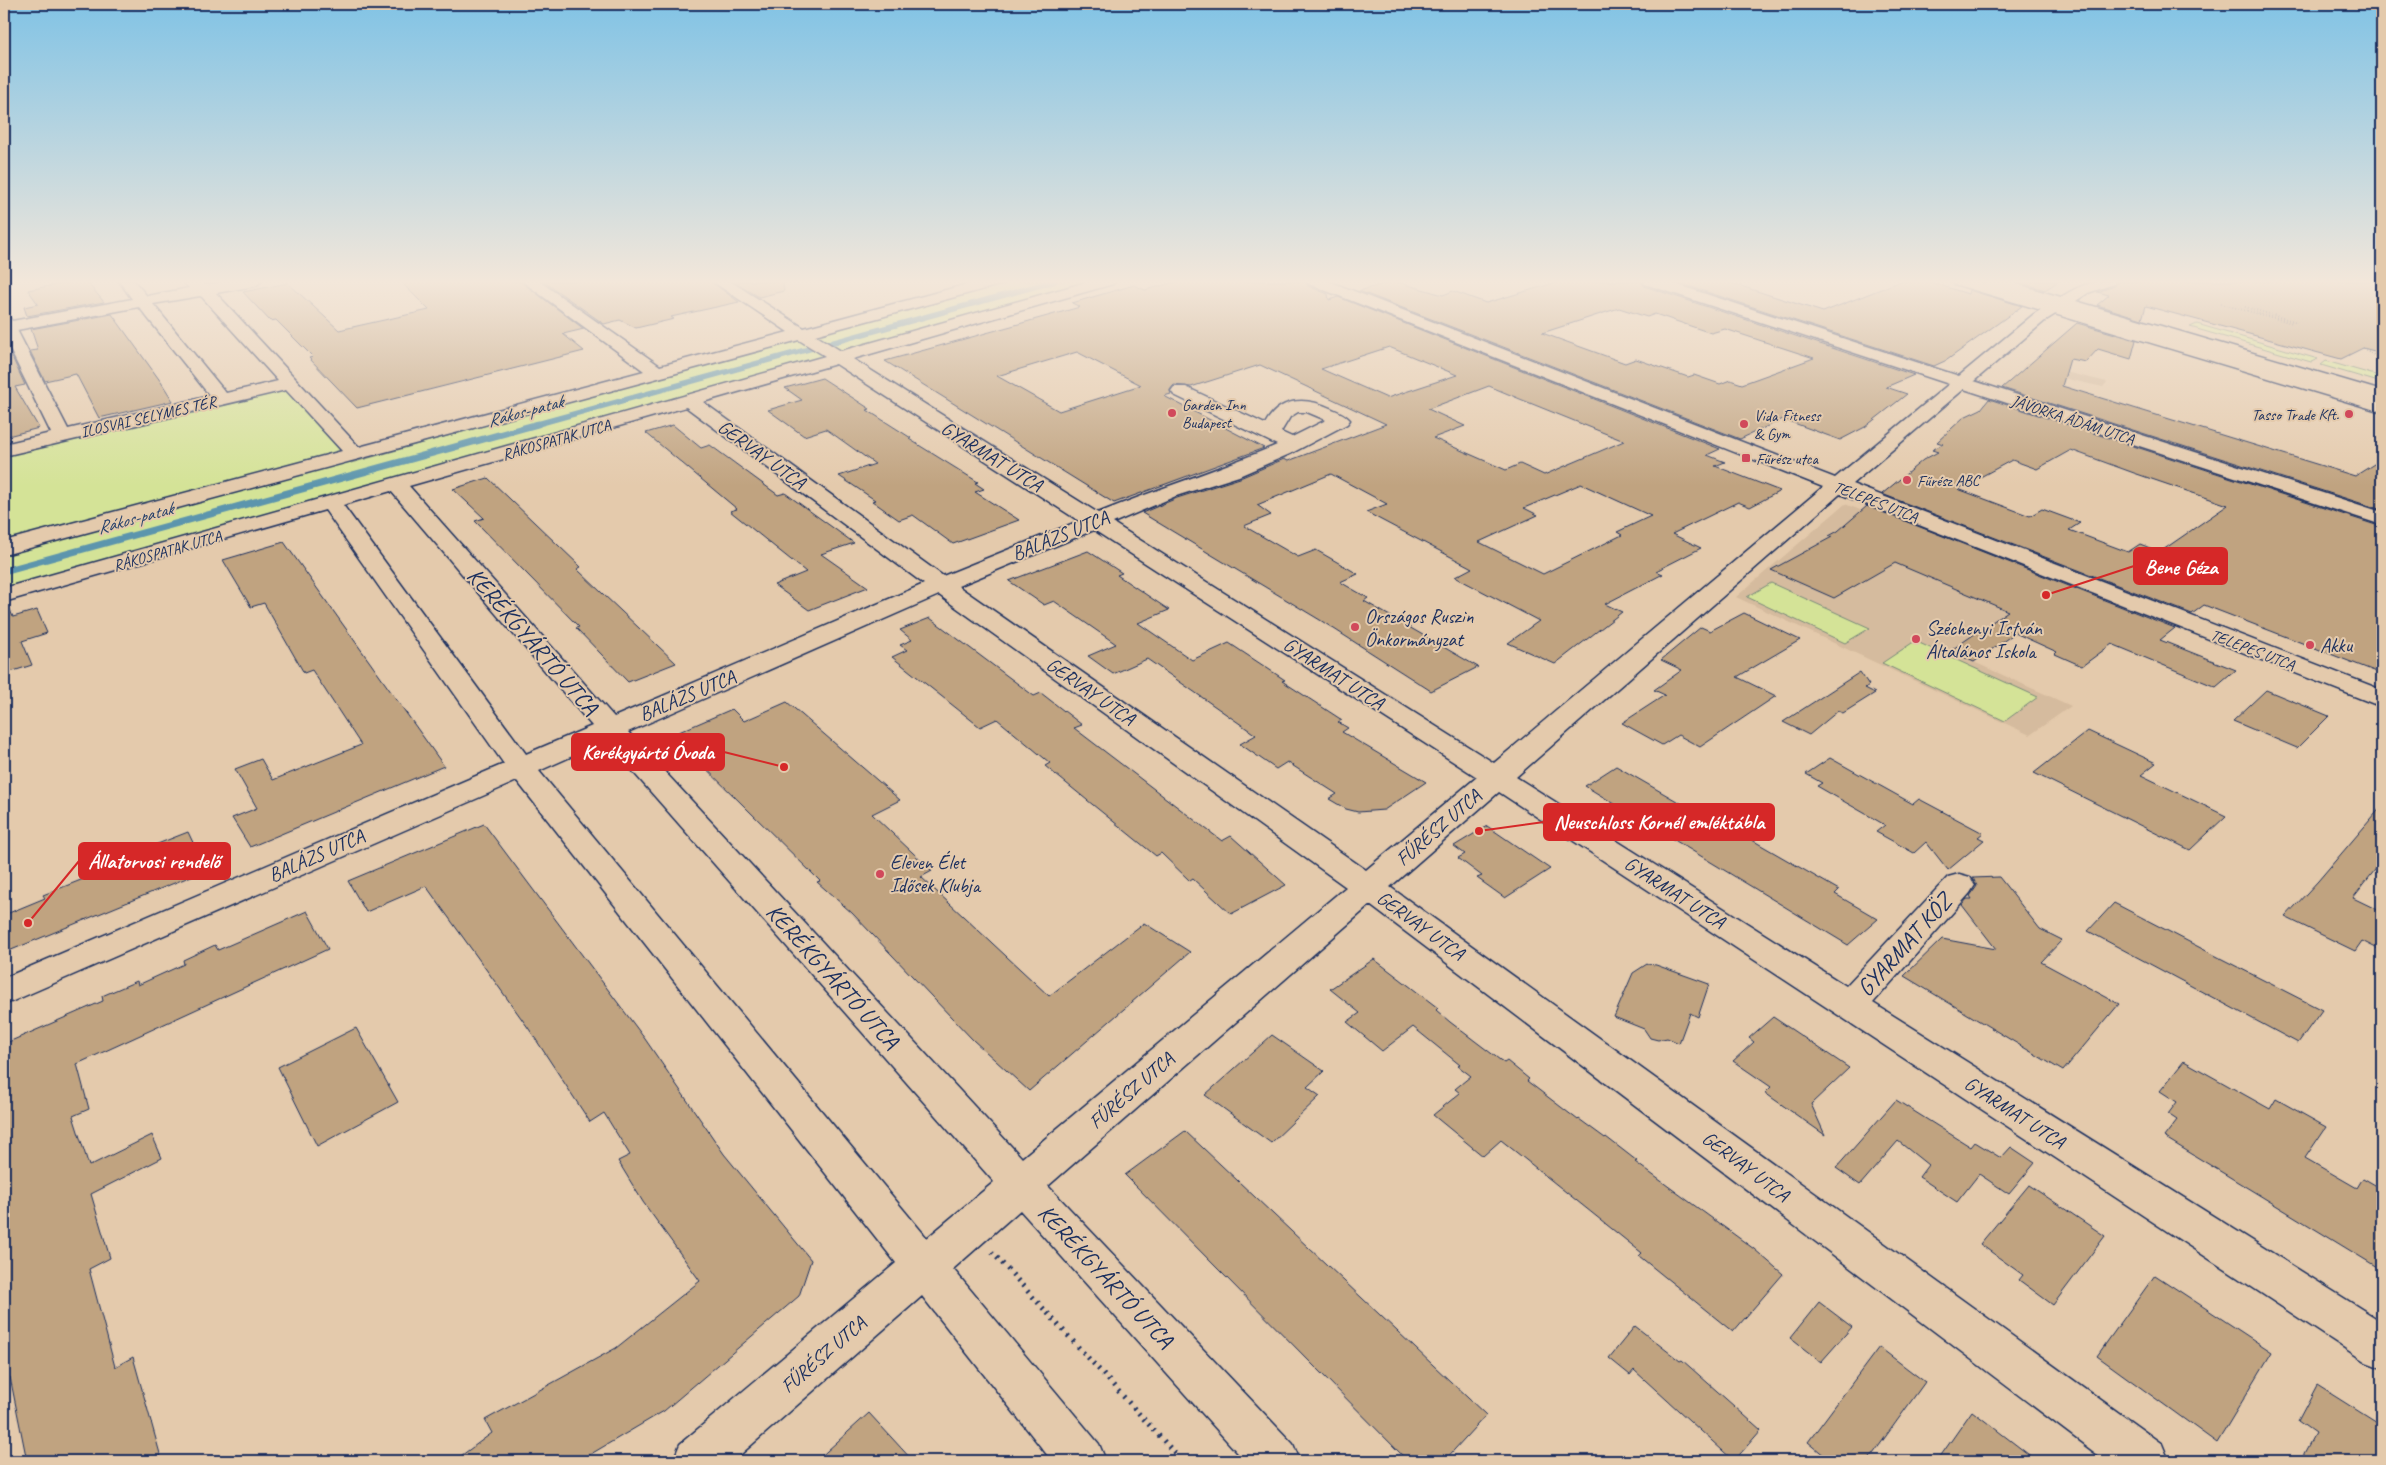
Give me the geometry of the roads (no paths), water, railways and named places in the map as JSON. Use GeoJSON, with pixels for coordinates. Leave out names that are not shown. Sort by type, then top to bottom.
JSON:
{"type":"FeatureCollection","features":[{"type":"Feature","properties":{"kind":"street"},"geometry":{"type":"LineString","coordinates":[[18,349],[62,436]]}},
{"type":"Feature","properties":{"kind":"street"},"geometry":{"type":"LineString","coordinates":[[181,349],[222,399]]}},
{"type":"Feature","properties":{"kind":"street"},"geometry":{"type":"LineString","coordinates":[[259,349],[292,383],[355,454]]}},
{"type":"Feature","properties":{"kind":"street"},"geometry":{"type":"LineString","coordinates":[[625,349],[657,372]]}},
{"type":"Feature","properties":{"kind":"street","name":"RÁKOSPATAK UTCA"},"geometry":{"type":"LineString","coordinates":[[4,548],[743,349]]}},
{"type":"Feature","properties":{"kind":"street","name":"GYARMAT UTCA"},"geometry":{"type":"LineString","coordinates":[[825,349],[1496,776],[2382,1346]]}},
{"type":"Feature","properties":{"kind":"street","name":"RÁKOSPATAK UTCA"},"geometry":{"type":"LineString","coordinates":[[4,595],[872,349]]}},
{"type":"Feature","properties":{"kind":"street","name":"TELEPES UTCA"},"geometry":{"type":"LineString","coordinates":[[1489,349],[2382,699]]}},
{"type":"Feature","properties":{"kind":"street","name":"JÁVORKA ÁDÁM UTCA"},"geometry":{"type":"LineString","coordinates":[[1859,349],[2382,519]]}},
{"type":"Feature","properties":{"kind":"street","name":"FŰRÉSZ UTCA"},"geometry":{"type":"LineString","coordinates":[[697,1461],[1496,776],[1837,486],[2004,349]]}},
{"type":"Feature","properties":{"kind":"street"},"geometry":{"type":"LineString","coordinates":[[2206,349],[2382,406]]}},
{"type":"Feature","properties":{"kind":"street"},"geometry":{"type":"LineString","coordinates":[[2220,349],[2382,397]]}},
{"type":"Feature","properties":{"kind":"street"},"geometry":{"type":"LineString","coordinates":[[2239,349],[2382,387]]}},
{"type":"Feature","properties":{"kind":"street","name":"ILOSVAI SELYMES TÉR"},"geometry":{"type":"LineString","coordinates":[[4,450],[292,383]]}},
{"type":"Feature","properties":{"kind":"street","name":"BALÁZS UTCA"},"geometry":{"type":"LineString","coordinates":[[4,992],[520,766],[941,585],[1095,520],[1169,492],[1232,472],[1282,439],[1180,392]]}},
{"type":"Feature","properties":{"kind":"street","name":"GERVAY UTCA"},"geometry":{"type":"LineString","coordinates":[[689,400],[941,585],[1368,887],[2145,1461]]}},
{"type":"Feature","properties":{"kind":"street","name":"KERÉKGYÁRTÓ UTCA"},"geometry":{"type":"LineString","coordinates":[[397,485],[609,728],[1276,1461]]}},
{"type":"Feature","properties":{"kind":"street"},"geometry":{"type":"LineString","coordinates":[[331,504],[520,766],[1082,1461]]}},
{"type":"Feature","properties":{"kind":"street","name":"GYARMAT KÖZ"},"geometry":{"type":"LineString","coordinates":[[1850,1005],[1959,885]]}},
{"type":"Feature","properties":{"kind":"waterway","name":"Rákos-patak"},"geometry":{"type":"LineString","coordinates":[[534,425],[808,349]]}},
{"type":"Feature","properties":{"kind":"waterway","name":"Rákos-patak"},"geometry":{"type":"LineString","coordinates":[[4,571],[538,424]]}},
{"type":"Feature","properties":{"kind":"place","name":"Garden Inn Budapest"},"geometry":{"type":"Point","coordinates":[1172,413]}},
{"type":"Feature","properties":{"kind":"place","name":"Tasso Trade Kft."},"geometry":{"type":"Point","coordinates":[2349,414]}},
{"type":"Feature","properties":{"kind":"place","name":"Vida Fitness & Gym"},"geometry":{"type":"Point","coordinates":[1744,424]}},
{"type":"Feature","properties":{"kind":"place","name":"Fűrész utca"},"geometry":{"type":"Point","coordinates":[1746,458]}},
{"type":"Feature","properties":{"kind":"place","name":"Fűrész ABC"},"geometry":{"type":"Point","coordinates":[1907,480]}},
{"type":"Feature","properties":{"kind":"place","name":"Bene Géza"},"geometry":{"type":"Point","coordinates":[2046,595]}},
{"type":"Feature","properties":{"kind":"place","name":"Országos Ruszin Önkormányzat"},"geometry":{"type":"Point","coordinates":[1355,627]}},
{"type":"Feature","properties":{"kind":"place","name":"Széchenyi István Általános Iskola"},"geometry":{"type":"Point","coordinates":[1916,639]}},
{"type":"Feature","properties":{"kind":"place","name":"Akku"},"geometry":{"type":"Point","coordinates":[2310,645]}},
{"type":"Feature","properties":{"kind":"place","name":"Kerékgyártó Óvoda"},"geometry":{"type":"Point","coordinates":[784,767]}},
{"type":"Feature","properties":{"kind":"place","name":"Neuschloss Kornél emléktábla"},"geometry":{"type":"Point","coordinates":[1479,831]}},
{"type":"Feature","properties":{"kind":"place","name":"Eleven Élet Idősek Klubja"},"geometry":{"type":"Point","coordinates":[880,874]}},
{"type":"Feature","properties":{"kind":"place","name":"Állatorvosi rendelő"},"geometry":{"type":"Point","coordinates":[28,923]}}]}
